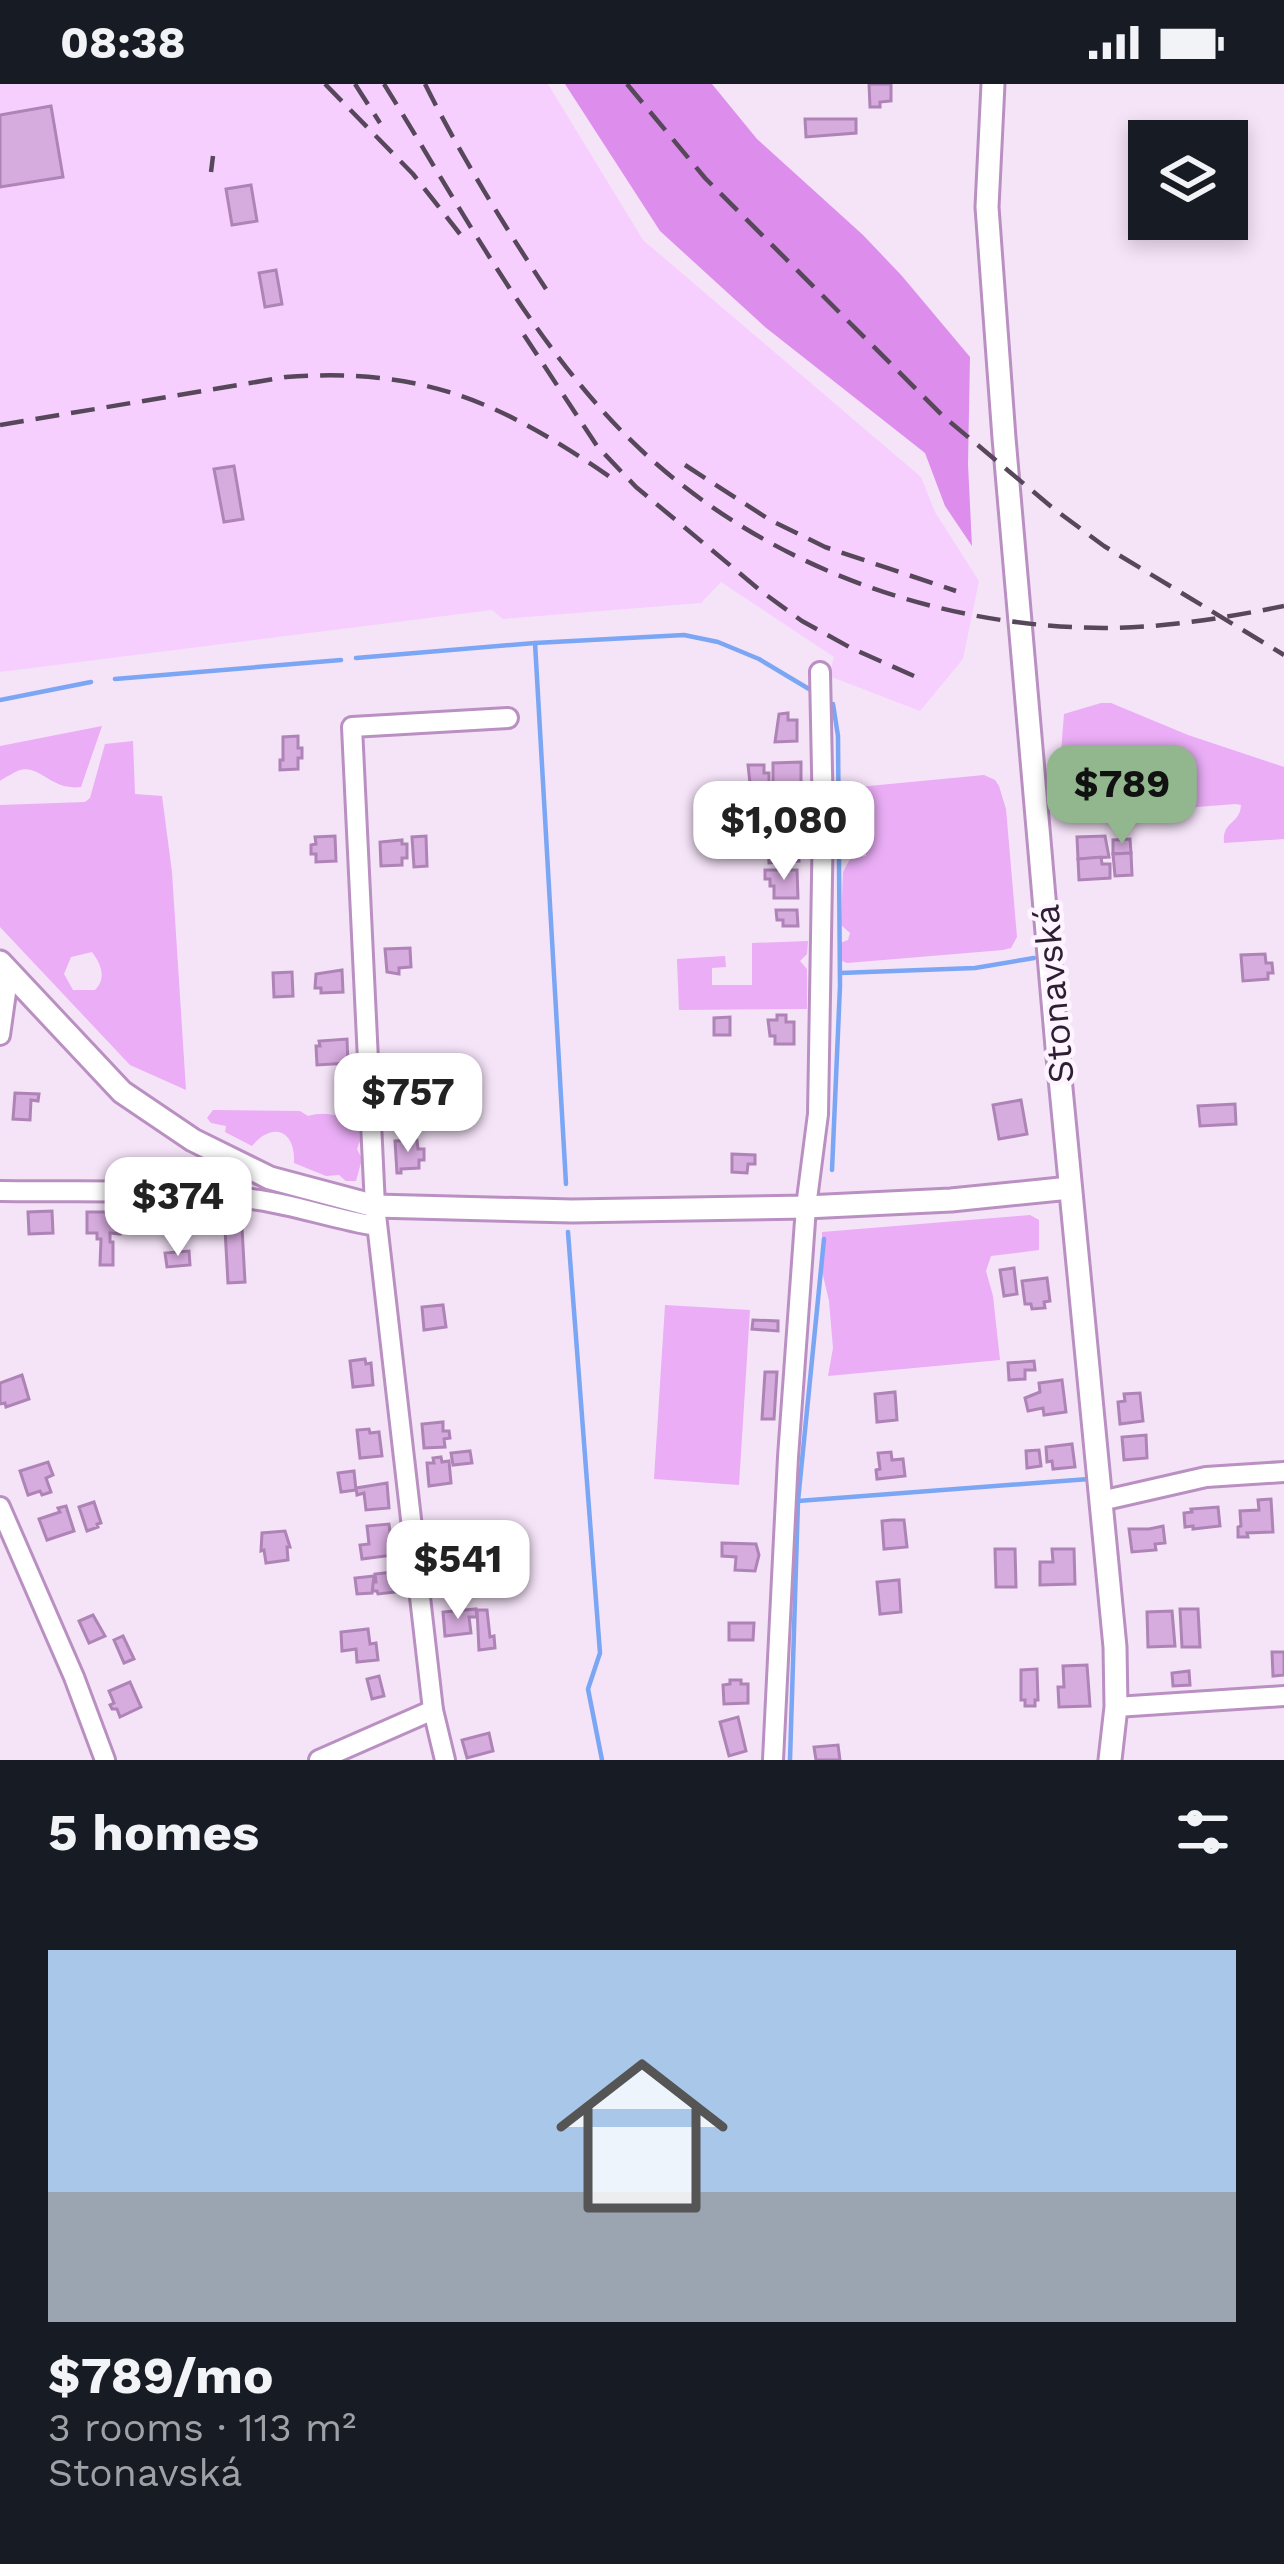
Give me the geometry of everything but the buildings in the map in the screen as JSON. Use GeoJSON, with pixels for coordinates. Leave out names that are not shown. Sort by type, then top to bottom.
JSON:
{"type":"FeatureCollection","features":[{"type":"Feature","properties":{"kind":"street","name":"Stonavská"},"geometry":{"type":"LineString","coordinates":[[993,84],[988,207],[1004,437],[1115,1647],[1116,1707],[1110,1760]]}},
{"type":"Feature","properties":{"kind":"street"},"geometry":{"type":"LineString","coordinates":[[772,1760],[788,1457],[806,1208],[818,1114],[823,819],[820,672]]}},
{"type":"Feature","properties":{"kind":"street"},"geometry":{"type":"LineString","coordinates":[[445,1760],[433,1710],[376,1216],[352,727],[508,718]]}},
{"type":"Feature","properties":{"kind":"street"},"geometry":{"type":"LineString","coordinates":[[4,966],[122,1092],[193,1140],[270,1178],[376,1216]]}},
{"type":"Feature","properties":{"kind":"street"},"geometry":{"type":"LineString","coordinates":[[0,1035],[4,966]]}},
{"type":"Feature","properties":{"kind":"street"},"geometry":{"type":"LineString","coordinates":[[0,1192],[191,1193],[264,1201],[340,1220],[572,1210],[806,1208],[1070,1188]]}},
{"type":"Feature","properties":{"kind":"street"},"geometry":{"type":"LineString","coordinates":[[1101,1502],[1206,1477],[1284,1472]]}},
{"type":"Feature","properties":{"kind":"street"},"geometry":{"type":"LineString","coordinates":[[0,1508],[105,1760]]}},
{"type":"Feature","properties":{"kind":"street"},"geometry":{"type":"LineString","coordinates":[[1116,1707],[1284,1696]]}},
{"type":"Feature","properties":{"kind":"street"},"geometry":{"type":"LineString","coordinates":[[319,1760],[433,1710]]}},
{"type":"Feature","properties":{"kind":"shaded area"},"geometry":{"type":"Polygon","coordinates":[[[0,84],[548,84],[643,240],[921,477],[935,512],[979,581],[963,659],[920,711],[829,676],[834,657],[721,582],[701,603],[503,619],[492,610],[0,672],[0,84]]]}},
{"type":"Feature","properties":{"kind":"shaded area"},"geometry":{"type":"Polygon","coordinates":[[[565,84],[712,84],[757,139],[902,276],[970,357],[972,546],[945,506],[925,453],[765,327],[660,231],[565,84]]]}},
{"type":"Feature","properties":{"kind":"shaded area"},"geometry":{"type":"Polygon","coordinates":[[[1101,703],[1284,767],[1284,839],[1224,843],[1226,830],[1240,811],[1241,805],[1236,804],[1065,817],[1064,714],[1101,703]]]}},
{"type":"Feature","properties":{"kind":"shaded area"},"geometry":{"type":"Polygon","coordinates":[[[102,726],[81,787],[62,785],[27,769],[0,781],[0,746],[102,726]]]}},
{"type":"Feature","properties":{"kind":"shaded area"},"geometry":{"type":"Polygon","coordinates":[[[133,741],[135,794],[162,796],[172,872],[186,1090],[130,1065],[0,927],[0,805],[85,802],[105,744],[133,741]],[[92,952],[71,957],[64,974],[73,990],[95,990],[101,981],[92,952]]]}},
{"type":"Feature","properties":{"kind":"shaded area"},"geometry":{"type":"Polygon","coordinates":[[[984,775],[999,786],[1006,809],[1017,937],[1011,948],[842,961],[840,943],[850,933],[841,925],[843,872],[850,859],[866,856],[866,846],[853,846],[853,809],[844,795],[848,788],[984,775]]]}},
{"type":"Feature","properties":{"kind":"shaded area"},"geometry":{"type":"Polygon","coordinates":[[[808,941],[807,954],[800,961],[807,969],[807,1009],[679,1010],[677,959],[725,956],[726,967],[712,968],[712,985],[752,985],[752,943],[808,941]]]}},
{"type":"Feature","properties":{"kind":"shaded area"},"geometry":{"type":"Polygon","coordinates":[[[213,1110],[300,1111],[308,1116],[343,1117],[350,1113],[359,1120],[357,1149],[362,1159],[356,1181],[294,1163],[291,1143],[281,1133],[267,1133],[252,1146],[225,1132],[226,1126],[211,1123],[207,1118],[213,1110]]]}},
{"type":"Feature","properties":{"kind":"shaded area"},"geometry":{"type":"Polygon","coordinates":[[[1030,1215],[1039,1220],[1039,1250],[991,1256],[986,1271],[1000,1360],[828,1376],[833,1348],[822,1271],[822,1232],[1030,1215]]]}},
{"type":"Feature","properties":{"kind":"shaded area"},"geometry":{"type":"Polygon","coordinates":[[[665,1305],[750,1310],[739,1485],[654,1479],[665,1305]]]}},
{"type":"Feature","properties":{"kind":"waterway"},"geometry":{"type":"LineString","coordinates":[[356,658],[684,635],[718,642],[759,659],[809,689]]}},
{"type":"Feature","properties":{"kind":"waterway"},"geometry":{"type":"LineString","coordinates":[[535,643],[566,1184]]}},
{"type":"Feature","properties":{"kind":"waterway"},"geometry":{"type":"LineString","coordinates":[[115,679],[341,660]]}},
{"type":"Feature","properties":{"kind":"waterway"},"geometry":{"type":"LineString","coordinates":[[0,700],[91,682]]}},
{"type":"Feature","properties":{"kind":"waterway"},"geometry":{"type":"LineString","coordinates":[[832,1170],[840,986],[838,736],[833,704]]}},
{"type":"Feature","properties":{"kind":"waterway"},"geometry":{"type":"LineString","coordinates":[[840,973],[975,968],[1034,958]]}},
{"type":"Feature","properties":{"kind":"waterway"},"geometry":{"type":"LineString","coordinates":[[568,1232],[600,1653],[588,1689],[602,1760]]}},
{"type":"Feature","properties":{"kind":"waterway"},"geometry":{"type":"LineString","coordinates":[[790,1760],[798,1501],[824,1239]]}},
{"type":"Feature","properties":{"kind":"waterway"},"geometry":{"type":"LineString","coordinates":[[798,1501],[1089,1479]]}},
{"type":"Feature","properties":{"kind":"railway"},"geometry":{"type":"LineString","coordinates":[[325,84],[413,174],[460,234]]}},
{"type":"Feature","properties":{"kind":"railway"},"geometry":{"type":"LineString","coordinates":[[355,84],[380,123]]}},
{"type":"Feature","properties":{"kind":"railway"},"geometry":{"type":"LineString","coordinates":[[384,84],[486,252],[570,372],[651,459],[706,503],[766,540],[895,596],[1034,624],[1149,626],[1284,606]]}},
{"type":"Feature","properties":{"kind":"railway"},"geometry":{"type":"LineString","coordinates":[[425,84],[482,188],[546,289]]}},
{"type":"Feature","properties":{"kind":"railway"},"geometry":{"type":"LineString","coordinates":[[627,84],[705,178],[943,416],[1104,546],[1284,655]]}},
{"type":"Feature","properties":{"kind":"railway"},"geometry":{"type":"LineString","coordinates":[[211,172],[213,156]]}},
{"type":"Feature","properties":{"kind":"railway"},"geometry":{"type":"LineString","coordinates":[[524,335],[597,446],[636,487],[802,621],[914,676]]}},
{"type":"Feature","properties":{"kind":"railway"},"geometry":{"type":"LineString","coordinates":[[0,425],[286,377],[380,378],[459,395],[497,410],[613,479]]}},
{"type":"Feature","properties":{"kind":"railway"},"geometry":{"type":"LineString","coordinates":[[685,465],[770,520],[825,547],[956,591]]}}]}
